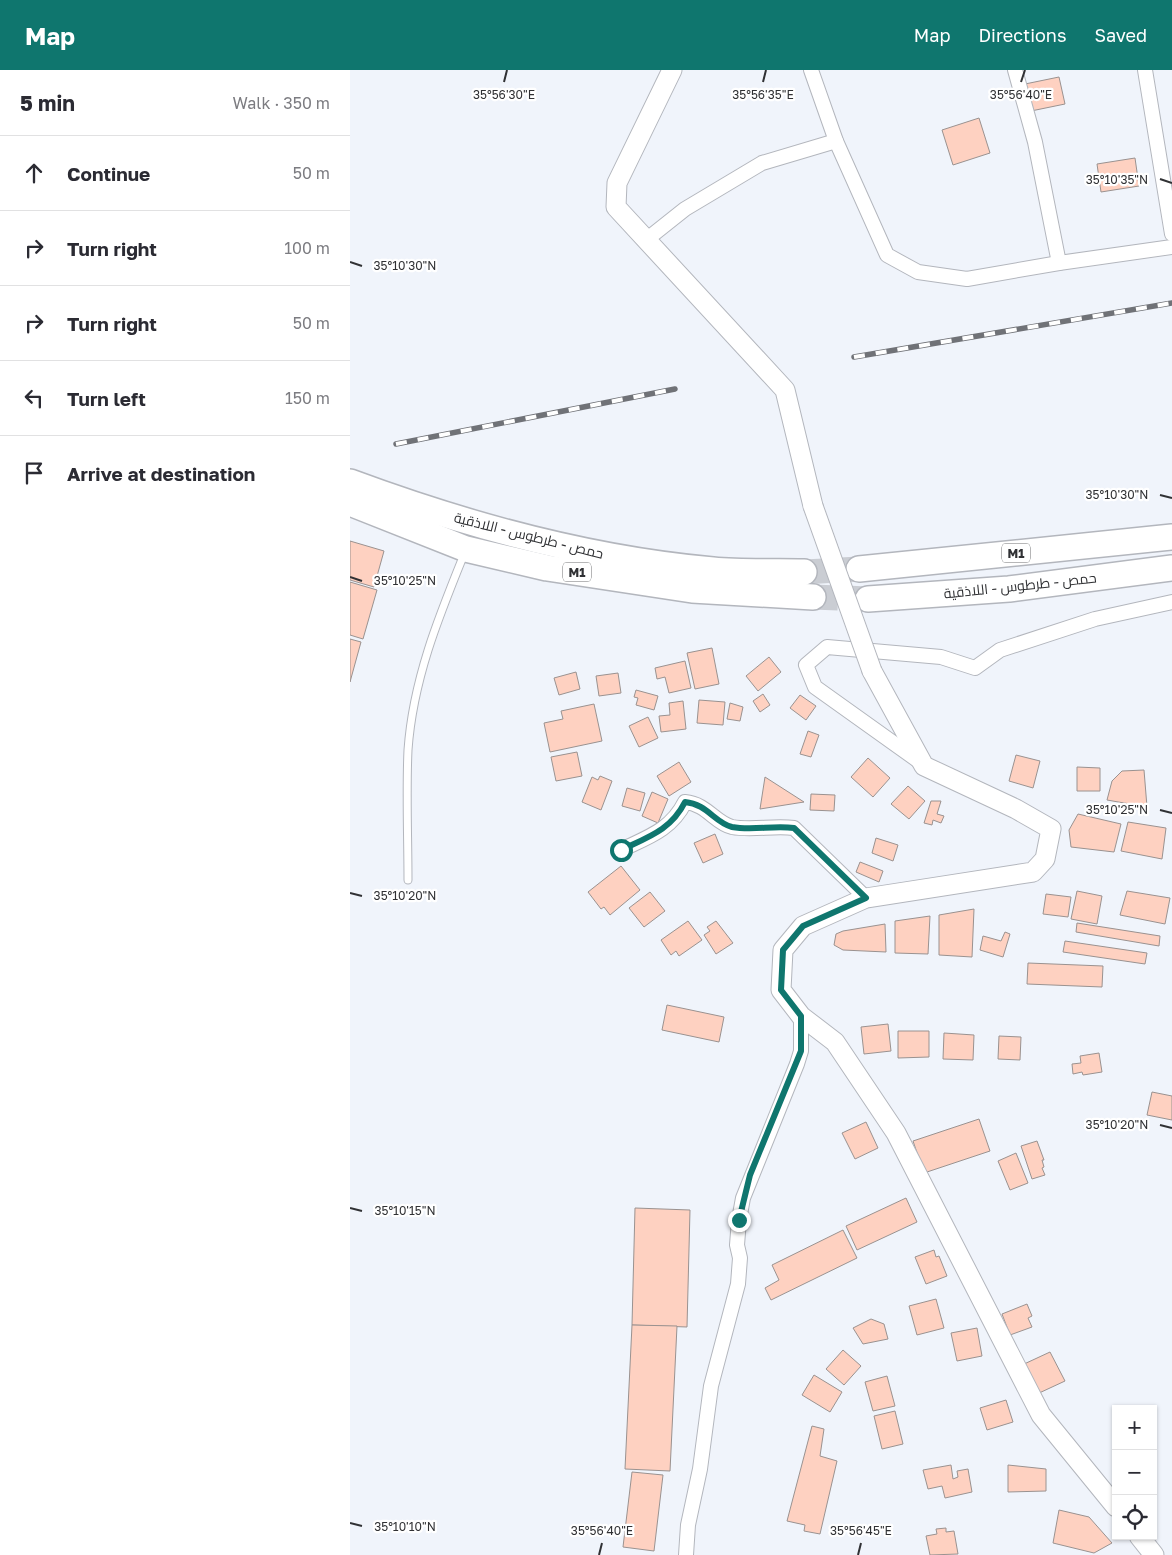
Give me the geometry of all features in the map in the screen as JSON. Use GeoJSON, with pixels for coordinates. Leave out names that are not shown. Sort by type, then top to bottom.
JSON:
{"type":"FeatureCollection","features":[{"type":"Feature","properties":{"kind":"highway","name":"حمص - طرطوس - اللاذقية"},"geometry":{"type":"LineString","coordinates":[[350,482],[424,509],[587,552],[713,570],[804,572]]}},
{"type":"Feature","properties":{"kind":"highway","name":"حمص - طرطوس - اللاذقية"},"geometry":{"type":"LineString","coordinates":[[350,503],[466,549],[548,568],[692,590],[813,597]]}},
{"type":"Feature","properties":{"kind":"highway","name":"M1"},"geometry":{"type":"LineString","coordinates":[[859,568],[1172,537]]}},
{"type":"Feature","properties":{"kind":"highway","name":"حمص - طرطوس - اللاذقية"},"geometry":{"type":"LineString","coordinates":[[868,599],[1009,589],[1172,568]]}},
{"type":"Feature","properties":{"kind":"main road"},"geometry":{"type":"LineString","coordinates":[[672,70],[617,183],[616,207],[786,390],[813,506],[872,671],[924,766],[1016,809],[1051,829],[1045,858],[1032,872],[866,898],[803,926],[783,950],[781,990],[801,1016],[835,1042],[896,1133],[1041,1415],[1112,1502]]}},
{"type":"Feature","properties":{"kind":"main road"},"geometry":{"type":"LineString","coordinates":[[1142,1540],[1154,1555]]}},
{"type":"Feature","properties":{"kind":"street"},"geometry":{"type":"LineString","coordinates":[[811,70],[836,141],[888,255],[918,272],[966,279],[1058,263],[1172,247]]}},
{"type":"Feature","properties":{"kind":"street"},"geometry":{"type":"LineString","coordinates":[[1015,70],[1035,142],[1058,263]]}},
{"type":"Feature","properties":{"kind":"street"},"geometry":{"type":"LineString","coordinates":[[1145,70],[1172,234]]}},
{"type":"Feature","properties":{"kind":"street"},"geometry":{"type":"LineString","coordinates":[[646,240],[685,209],[762,163],[836,141]]}},
{"type":"Feature","properties":{"kind":"street"},"geometry":{"type":"LineString","coordinates":[[924,766],[815,687],[806,665],[827,647],[941,657],[975,668],[1000,650],[1095,619],[1172,602]]}},
{"type":"Feature","properties":{"kind":"street"},"geometry":{"type":"LineString","coordinates":[[621,850],[661,830],[677,818],[685,802],[696,803],[730,826],[747,829],[778,826],[794,828],[866,898]]}},
{"type":"Feature","properties":{"kind":"street"},"geometry":{"type":"LineString","coordinates":[[686,1555],[688,1525],[700,1470],[711,1386],[738,1284],[740,1258],[738,1245],[739,1220],[743,1198],[797,1064],[801,1051],[801,1016]]}},
{"type":"Feature","properties":{"kind":"lane"},"geometry":{"type":"LineString","coordinates":[[408,880],[408,748],[421,673],[431,635],[466,549]]}},
{"type":"Feature","properties":{"kind":"building"},"geometry":{"type":"Polygon","coordinates":[[[1059,77],[1065,104],[1031,111],[1025,84],[1059,77]]]}},
{"type":"Feature","properties":{"kind":"building"},"geometry":{"type":"Polygon","coordinates":[[[979,118],[990,153],[953,165],[942,130],[979,118]]]}},
{"type":"Feature","properties":{"kind":"building"},"geometry":{"type":"Polygon","coordinates":[[[1135,158],[1139,186],[1101,192],[1097,164],[1135,158]]]}},
{"type":"Feature","properties":{"kind":"building"},"geometry":{"type":"Polygon","coordinates":[[[350,541],[384,551],[374,587],[350,580],[350,541]]]}},
{"type":"Feature","properties":{"kind":"building"},"geometry":{"type":"Polygon","coordinates":[[[350,582],[377,590],[363,639],[350,635],[350,582]]]}},
{"type":"Feature","properties":{"kind":"building"},"geometry":{"type":"Polygon","coordinates":[[[350,639],[361,642],[350,682],[350,639]]]}},
{"type":"Feature","properties":{"kind":"building"},"geometry":{"type":"Polygon","coordinates":[[[712,648],[719,684],[695,689],[687,653],[712,648]]]}},
{"type":"Feature","properties":{"kind":"building"},"geometry":{"type":"Polygon","coordinates":[[[769,657],[781,672],[758,691],[746,676],[769,657]]]}},
{"type":"Feature","properties":{"kind":"building"},"geometry":{"type":"Polygon","coordinates":[[[685,661],[691,688],[669,693],[665,677],[657,679],[655,668],[685,661]]]}},
{"type":"Feature","properties":{"kind":"building"},"geometry":{"type":"Polygon","coordinates":[[[576,672],[580,689],[559,695],[554,678],[576,672]]]}},
{"type":"Feature","properties":{"kind":"building"},"geometry":{"type":"Polygon","coordinates":[[[618,673],[621,693],[599,696],[596,676],[618,673]]]}},
{"type":"Feature","properties":{"kind":"building"},"geometry":{"type":"Polygon","coordinates":[[[636,690],[658,696],[654,710],[636,705],[638,698],[634,697],[636,690]]]}},
{"type":"Feature","properties":{"kind":"building"},"geometry":{"type":"Polygon","coordinates":[[[763,694],[770,705],[760,712],[753,701],[763,694]]]}},
{"type":"Feature","properties":{"kind":"building"},"geometry":{"type":"Polygon","coordinates":[[[800,695],[816,706],[806,720],[790,708],[800,695]]]}},
{"type":"Feature","properties":{"kind":"building"},"geometry":{"type":"Polygon","coordinates":[[[699,700],[725,702],[723,725],[697,723],[699,700]]]}},
{"type":"Feature","properties":{"kind":"building"},"geometry":{"type":"Polygon","coordinates":[[[683,701],[686,729],[661,732],[659,716],[670,715],[669,703],[683,701]]]}},
{"type":"Feature","properties":{"kind":"building"},"geometry":{"type":"Polygon","coordinates":[[[730,703],[743,707],[740,721],[727,719],[730,703]]]}},
{"type":"Feature","properties":{"kind":"building"},"geometry":{"type":"Polygon","coordinates":[[[594,704],[602,741],[550,752],[544,723],[563,719],[561,711],[594,704]]]}},
{"type":"Feature","properties":{"kind":"building"},"geometry":{"type":"Polygon","coordinates":[[[648,717],[658,738],[639,747],[629,726],[648,717]]]}},
{"type":"Feature","properties":{"kind":"building"},"geometry":{"type":"Polygon","coordinates":[[[808,731],[819,735],[811,757],[800,754],[808,731]]]}},
{"type":"Feature","properties":{"kind":"building"},"geometry":{"type":"Polygon","coordinates":[[[577,752],[582,776],[556,781],[551,757],[577,752]]]}},
{"type":"Feature","properties":{"kind":"building"},"geometry":{"type":"Polygon","coordinates":[[[1016,755],[1040,761],[1033,788],[1009,781],[1016,755]]]}},
{"type":"Feature","properties":{"kind":"building"},"geometry":{"type":"Polygon","coordinates":[[[868,758],[890,778],[873,797],[851,777],[868,758]]]}},
{"type":"Feature","properties":{"kind":"building"},"geometry":{"type":"Polygon","coordinates":[[[679,762],[691,782],[669,796],[657,776],[679,762]]]}},
{"type":"Feature","properties":{"kind":"building"},"geometry":{"type":"Polygon","coordinates":[[[1077,767],[1100,768],[1100,791],[1077,791],[1077,767]]]}},
{"type":"Feature","properties":{"kind":"building"},"geometry":{"type":"Polygon","coordinates":[[[1144,770],[1147,807],[1107,800],[1112,781],[1122,771],[1144,770]]]}},
{"type":"Feature","properties":{"kind":"building"},"geometry":{"type":"Polygon","coordinates":[[[600,776],[612,781],[601,810],[582,802],[592,777],[598,780],[600,776]]]}},
{"type":"Feature","properties":{"kind":"building"},"geometry":{"type":"Polygon","coordinates":[[[765,777],[804,802],[760,809],[765,777]]]}},
{"type":"Feature","properties":{"kind":"building"},"geometry":{"type":"Polygon","coordinates":[[[908,786],[925,801],[909,819],[891,804],[908,786]]]}},
{"type":"Feature","properties":{"kind":"building"},"geometry":{"type":"Polygon","coordinates":[[[627,788],[645,793],[640,811],[622,806],[627,788]]]}},
{"type":"Feature","properties":{"kind":"building"},"geometry":{"type":"Polygon","coordinates":[[[652,792],[668,799],[658,823],[642,816],[652,792]]]}},
{"type":"Feature","properties":{"kind":"building"},"geometry":{"type":"Polygon","coordinates":[[[811,794],[835,795],[834,811],[810,810],[811,794]]]}},
{"type":"Feature","properties":{"kind":"building"},"geometry":{"type":"Polygon","coordinates":[[[931,801],[941,801],[937,814],[944,816],[941,823],[933,820],[932,825],[924,823],[931,801]]]}},
{"type":"Feature","properties":{"kind":"building"},"geometry":{"type":"Polygon","coordinates":[[[1078,814],[1121,824],[1114,852],[1071,847],[1069,830],[1078,814]]]}},
{"type":"Feature","properties":{"kind":"building"},"geometry":{"type":"Polygon","coordinates":[[[1128,822],[1166,828],[1162,859],[1121,851],[1128,822]]]}},
{"type":"Feature","properties":{"kind":"building"},"geometry":{"type":"Polygon","coordinates":[[[715,834],[723,854],[703,863],[694,843],[715,834]]]}},
{"type":"Feature","properties":{"kind":"building"},"geometry":{"type":"Polygon","coordinates":[[[876,838],[898,845],[893,861],[872,853],[876,838]]]}},
{"type":"Feature","properties":{"kind":"building"},"geometry":{"type":"Polygon","coordinates":[[[860,862],[883,871],[879,882],[856,872],[860,862]]]}},
{"type":"Feature","properties":{"kind":"building"},"geometry":{"type":"Polygon","coordinates":[[[621,866],[640,890],[610,915],[604,907],[601,909],[588,892],[621,866]]]}},
{"type":"Feature","properties":{"kind":"building"},"geometry":{"type":"Polygon","coordinates":[[[1077,891],[1102,896],[1097,924],[1071,919],[1077,891]]]}},
{"type":"Feature","properties":{"kind":"building"},"geometry":{"type":"Polygon","coordinates":[[[1127,891],[1170,898],[1165,924],[1120,915],[1127,891]]]}},
{"type":"Feature","properties":{"kind":"building"},"geometry":{"type":"Polygon","coordinates":[[[650,892],[665,911],[644,927],[629,908],[650,892]]]}},
{"type":"Feature","properties":{"kind":"building"},"geometry":{"type":"Polygon","coordinates":[[[1046,894],[1071,897],[1068,917],[1043,914],[1046,894]]]}},
{"type":"Feature","properties":{"kind":"building"},"geometry":{"type":"Polygon","coordinates":[[[974,909],[972,957],[939,955],[939,915],[974,909]]]}},
{"type":"Feature","properties":{"kind":"building"},"geometry":{"type":"Polygon","coordinates":[[[930,916],[928,954],[895,953],[895,921],[930,916]]]}},
{"type":"Feature","properties":{"kind":"building"},"geometry":{"type":"Polygon","coordinates":[[[688,921],[702,940],[679,956],[676,951],[671,955],[661,940],[688,921]]]}},
{"type":"Feature","properties":{"kind":"building"},"geometry":{"type":"Polygon","coordinates":[[[716,921],[733,943],[716,954],[704,935],[710,931],[707,927],[716,921]]]}},
{"type":"Feature","properties":{"kind":"building"},"geometry":{"type":"Polygon","coordinates":[[[1077,923],[1160,936],[1159,946],[1076,932],[1077,923]]]}},
{"type":"Feature","properties":{"kind":"building"},"geometry":{"type":"Polygon","coordinates":[[[885,924],[886,952],[843,950],[834,945],[836,934],[843,931],[885,924]]]}},
{"type":"Feature","properties":{"kind":"building"},"geometry":{"type":"Polygon","coordinates":[[[1005,932],[1010,934],[1003,957],[980,950],[983,936],[1001,941],[1005,932]]]}},
{"type":"Feature","properties":{"kind":"building"},"geometry":{"type":"Polygon","coordinates":[[[1065,941],[1147,953],[1145,964],[1063,952],[1065,941]]]}},
{"type":"Feature","properties":{"kind":"building"},"geometry":{"type":"Polygon","coordinates":[[[1028,963],[1103,966],[1102,987],[1027,984],[1028,963]]]}},
{"type":"Feature","properties":{"kind":"building"},"geometry":{"type":"Polygon","coordinates":[[[667,1005],[724,1017],[719,1042],[662,1030],[667,1005]]]}},
{"type":"Feature","properties":{"kind":"building"},"geometry":{"type":"Polygon","coordinates":[[[888,1024],[891,1051],[864,1054],[861,1027],[888,1024]]]}},
{"type":"Feature","properties":{"kind":"building"},"geometry":{"type":"Polygon","coordinates":[[[898,1031],[929,1031],[929,1057],[898,1058],[898,1031]]]}},
{"type":"Feature","properties":{"kind":"building"},"geometry":{"type":"Polygon","coordinates":[[[944,1033],[974,1035],[973,1060],[943,1059],[944,1033]]]}},
{"type":"Feature","properties":{"kind":"building"},"geometry":{"type":"Polygon","coordinates":[[[999,1036],[1021,1037],[1020,1060],[998,1059],[999,1036]]]}},
{"type":"Feature","properties":{"kind":"building"},"geometry":{"type":"Polygon","coordinates":[[[1099,1053],[1102,1072],[1083,1075],[1082,1072],[1073,1074],[1072,1064],[1081,1063],[1080,1056],[1099,1053]]]}},
{"type":"Feature","properties":{"kind":"building"},"geometry":{"type":"Polygon","coordinates":[[[1152,1092],[1172,1096],[1172,1120],[1147,1115],[1152,1092]]]}},
{"type":"Feature","properties":{"kind":"building"},"geometry":{"type":"Polygon","coordinates":[[[979,1119],[990,1151],[924,1173],[913,1141],[979,1119]]]}},
{"type":"Feature","properties":{"kind":"building"},"geometry":{"type":"Polygon","coordinates":[[[866,1122],[878,1148],[855,1159],[842,1133],[866,1122]]]}},
{"type":"Feature","properties":{"kind":"building"},"geometry":{"type":"Polygon","coordinates":[[[1037,1141],[1044,1160],[1042,1160],[1044,1167],[1042,1168],[1045,1175],[1032,1179],[1021,1146],[1037,1141]]]}},
{"type":"Feature","properties":{"kind":"building"},"geometry":{"type":"Polygon","coordinates":[[[1016,1153],[1028,1183],[1010,1190],[998,1161],[1016,1153]]]}},
{"type":"Feature","properties":{"kind":"building"},"geometry":{"type":"Polygon","coordinates":[[[906,1198],[917,1222],[857,1250],[846,1226],[906,1198]]]}},
{"type":"Feature","properties":{"kind":"building"},"geometry":{"type":"Polygon","coordinates":[[[635,1208],[690,1210],[687,1327],[632,1325],[635,1208]]]}},
{"type":"Feature","properties":{"kind":"building"},"geometry":{"type":"Polygon","coordinates":[[[843,1230],[857,1258],[771,1300],[765,1288],[779,1280],[772,1265],[843,1230]]]}},
{"type":"Feature","properties":{"kind":"building"},"geometry":{"type":"Polygon","coordinates":[[[934,1250],[936,1257],[939,1256],[947,1276],[926,1284],[915,1257],[934,1250]]]}},
{"type":"Feature","properties":{"kind":"building"},"geometry":{"type":"Polygon","coordinates":[[[936,1299],[944,1328],[917,1335],[909,1306],[936,1299]]]}},
{"type":"Feature","properties":{"kind":"building"},"geometry":{"type":"Polygon","coordinates":[[[1027,1304],[1032,1316],[1028,1318],[1032,1327],[1010,1335],[1002,1314],[1027,1304]]]}},
{"type":"Feature","properties":{"kind":"building"},"geometry":{"type":"Polygon","coordinates":[[[871,1319],[884,1324],[888,1339],[863,1344],[853,1328],[871,1319]]]}},
{"type":"Feature","properties":{"kind":"building"},"geometry":{"type":"Polygon","coordinates":[[[632,1325],[677,1326],[670,1471],[625,1469],[632,1325]]]}},
{"type":"Feature","properties":{"kind":"building"},"geometry":{"type":"Polygon","coordinates":[[[977,1328],[982,1356],[957,1361],[951,1333],[977,1328]]]}},
{"type":"Feature","properties":{"kind":"building"},"geometry":{"type":"Polygon","coordinates":[[[843,1350],[861,1366],[844,1385],[826,1369],[843,1350]]]}},
{"type":"Feature","properties":{"kind":"building"},"geometry":{"type":"Polygon","coordinates":[[[1050,1352],[1065,1381],[1037,1394],[1022,1365],[1050,1352]]]}},
{"type":"Feature","properties":{"kind":"building"},"geometry":{"type":"Polygon","coordinates":[[[814,1375],[842,1392],[830,1412],[802,1395],[814,1375]]]}},
{"type":"Feature","properties":{"kind":"building"},"geometry":{"type":"Polygon","coordinates":[[[887,1376],[895,1406],[873,1411],[865,1382],[887,1376]]]}},
{"type":"Feature","properties":{"kind":"building"},"geometry":{"type":"Polygon","coordinates":[[[1006,1400],[1013,1422],[987,1430],[980,1408],[1006,1400]]]}},
{"type":"Feature","properties":{"kind":"building"},"geometry":{"type":"Polygon","coordinates":[[[895,1411],[903,1444],[882,1449],[874,1416],[895,1411]]]}},
{"type":"Feature","properties":{"kind":"building"},"geometry":{"type":"Polygon","coordinates":[[[812,1426],[824,1429],[820,1456],[837,1461],[820,1534],[804,1531],[805,1525],[787,1521],[812,1426]]]}},
{"type":"Feature","properties":{"kind":"building"},"geometry":{"type":"Polygon","coordinates":[[[951,1465],[953,1479],[958,1477],[957,1471],[968,1469],[972,1492],[945,1498],[942,1486],[928,1489],[923,1470],[951,1465]]]}},
{"type":"Feature","properties":{"kind":"building"},"geometry":{"type":"Polygon","coordinates":[[[1008,1465],[1046,1469],[1046,1491],[1008,1492],[1008,1465]]]}},
{"type":"Feature","properties":{"kind":"building"},"geometry":{"type":"Polygon","coordinates":[[[632,1472],[663,1475],[654,1551],[623,1547],[632,1472]]]}},
{"type":"Feature","properties":{"kind":"building"},"geometry":{"type":"Polygon","coordinates":[[[1059,1510],[1089,1517],[1112,1543],[1094,1553],[1053,1543],[1059,1510]]]}},
{"type":"Feature","properties":{"kind":"building"},"geometry":{"type":"Polygon","coordinates":[[[946,1528],[946,1532],[954,1531],[958,1554],[930,1555],[926,1536],[937,1534],[936,1529],[946,1528]]]}},
{"type":"Feature","properties":{"kind":"tunnel"},"geometry":{"type":"LineString","coordinates":[[804,572],[859,569]]}},
{"type":"Feature","properties":{"kind":"tunnel"},"geometry":{"type":"LineString","coordinates":[[813,597],[868,599]]}},
{"type":"Feature","properties":{"kind":"railway"},"geometry":{"type":"LineString","coordinates":[[854,357],[1172,303]]}},
{"type":"Feature","properties":{"kind":"railway"},"geometry":{"type":"LineString","coordinates":[[396,444],[675,389]]}},
{"type":"Feature","properties":{"kind":"route"},"geometry":{"type":"LineString","coordinates":[[621,850],[661,830],[677,818],[685,802],[696,803],[730,826],[747,829],[778,826],[794,828],[866,898],[803,926],[783,950],[781,990],[801,1016],[801,1051],[750,1175],[739,1220]]}}]}
